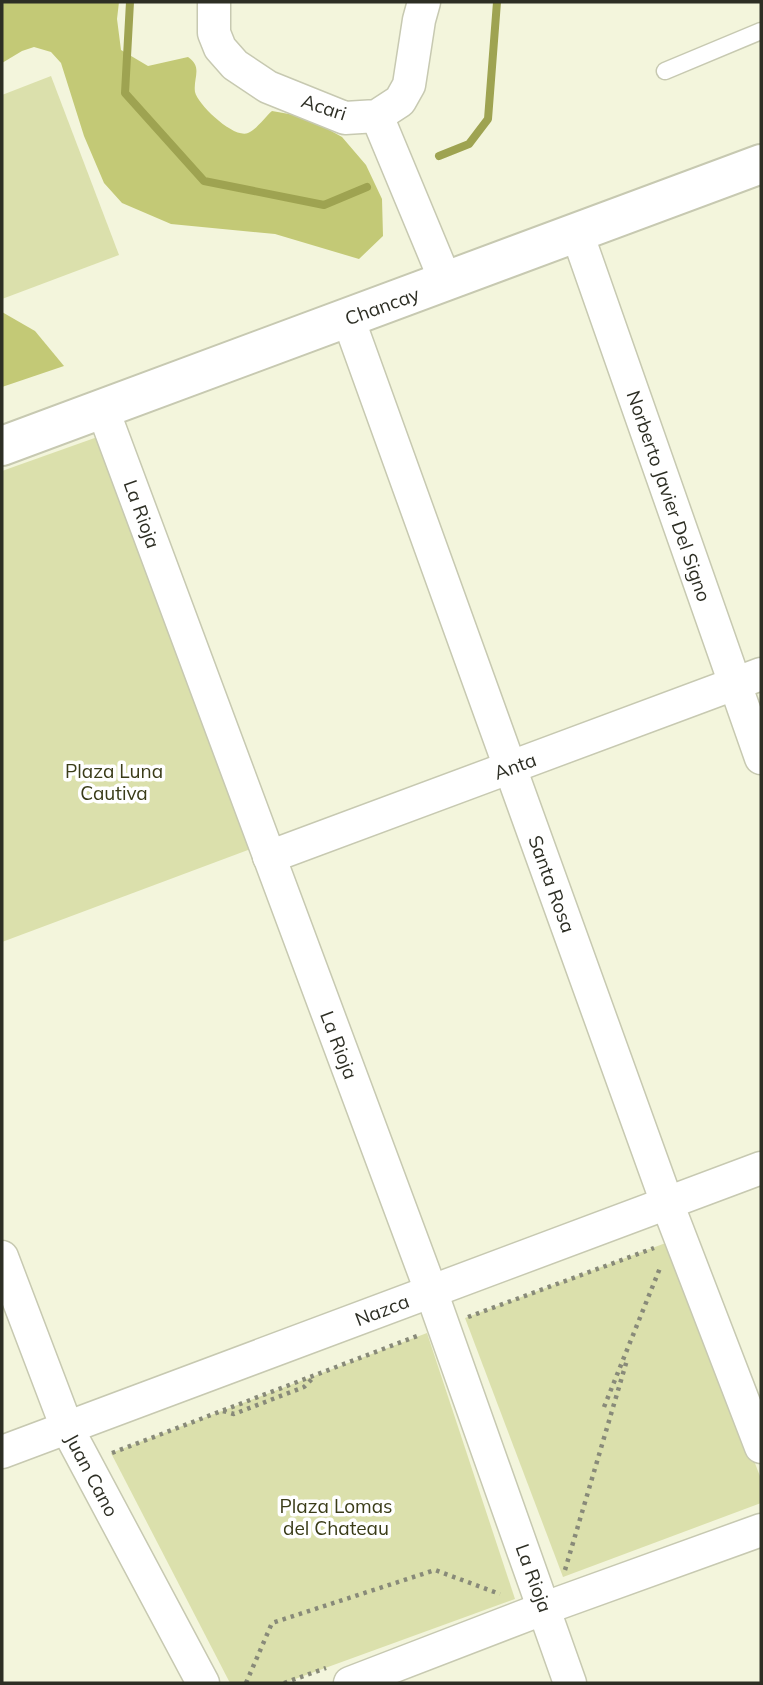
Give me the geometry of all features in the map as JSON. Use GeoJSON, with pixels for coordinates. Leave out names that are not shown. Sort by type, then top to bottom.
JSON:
{"type":"FeatureCollection","features":[{"type":"Feature","properties":{"kind":"main road","name":"Chancay"},"geometry":{"type":"LineString","coordinates":[[2,446],[761,164]]}},
{"type":"Feature","properties":{"kind":"street","name":"Acari"},"geometry":{"type":"LineString","coordinates":[[214,2],[214,33],[220,48],[235,65],[268,87],[345,118],[377,116]]}},
{"type":"Feature","properties":{"kind":"street"},"geometry":{"type":"LineString","coordinates":[[424,2],[409,85],[400,101],[377,116],[446,282]]}},
{"type":"Feature","properties":{"kind":"street","name":"Norberto Javier Del Signo"},"geometry":{"type":"LineString","coordinates":[[577,233],[748,679],[761,758]]}},
{"type":"Feature","properties":{"kind":"street","name":"Santa Rosa"},"geometry":{"type":"LineString","coordinates":[[348,318],[667,1203],[761,1447]]}},
{"type":"Feature","properties":{"kind":"street","name":"La Rioja"},"geometry":{"type":"LineString","coordinates":[[103,410],[431,1292],[570,1683]]}},
{"type":"Feature","properties":{"kind":"street","name":"Anta"},"geometry":{"type":"LineString","coordinates":[[269,857],[748,679]]}},
{"type":"Feature","properties":{"kind":"street","name":"Nazca"},"geometry":{"type":"LineString","coordinates":[[2,1452],[761,1168]]}},
{"type":"Feature","properties":{"kind":"street","name":"Juan Cano"},"geometry":{"type":"LineString","coordinates":[[2,1257],[67,1428],[203,1683]]}},
{"type":"Feature","properties":{"kind":"street"},"geometry":{"type":"LineString","coordinates":[[343,1674],[545,1608],[761,1530]]}},
{"type":"Feature","properties":{"kind":"lane"},"geometry":{"type":"LineString","coordinates":[[664,71],[761,31]]}},
{"type":"Feature","properties":{"kind":"path"},"geometry":{"type":"LineString","coordinates":[[465,1318],[658,1246]]}},
{"type":"Feature","properties":{"kind":"path"},"geometry":{"type":"LineString","coordinates":[[604,1407],[661,1265]]}},
{"type":"Feature","properties":{"kind":"path"},"geometry":{"type":"LineString","coordinates":[[111,1453],[427,1333]]}},
{"type":"Feature","properties":{"kind":"path"},"geometry":{"type":"LineString","coordinates":[[558,1564],[563,1577],[627,1360]]}},
{"type":"Feature","properties":{"kind":"path"},"geometry":{"type":"LineString","coordinates":[[246,1683],[272,1623],[435,1570],[503,1595]]}},
{"type":"Feature","properties":{"kind":"path"},"geometry":{"type":"LineString","coordinates":[[284,1683],[343,1674]]}},
{"type":"Feature","properties":{"kind":"green space"},"geometry":{"type":"Polygon","coordinates":[[[2,2],[119,2],[117,19],[121,50],[148,66],[188,57],[196,69],[195,92],[198,98],[209,112],[234,131],[248,133],[272,111],[306,117],[342,137],[366,165],[382,199],[383,236],[359,259],[275,234],[171,224],[122,203],[104,183],[84,136],[61,63],[51,52],[34,47],[2,63],[2,2]]]}},
{"type":"Feature","properties":{"kind":"green space"},"geometry":{"type":"Polygon","coordinates":[[[51,76],[119,255],[2,299],[2,95],[51,76]]]}},
{"type":"Feature","properties":{"kind":"green space"},"geometry":{"type":"Polygon","coordinates":[[[2,312],[35,331],[64,366],[2,387],[2,312]]]}},
{"type":"Feature","properties":{"kind":"green space","name":"Plaza Luna Cautiva"},"geometry":{"type":"Polygon","coordinates":[[[103,435],[256,847],[2,942],[2,471],[103,435]]]}},
{"type":"Feature","properties":{"kind":"green space"},"geometry":{"type":"Polygon","coordinates":[[[671,1241],[761,1479],[761,1503],[563,1577],[465,1318],[671,1241]]]}},
{"type":"Feature","properties":{"kind":"green space","name":"Plaza Lomas del Chateau"},"geometry":{"type":"Polygon","coordinates":[[[427,1333],[515,1599],[284,1683],[230,1683],[111,1453],[427,1333]]]}},
{"type":"Feature","properties":{"kind":"waterway"},"geometry":{"type":"LineString","coordinates":[[130,2],[125,93],[204,181],[324,205],[367,187]]}},
{"type":"Feature","properties":{"kind":"waterway"},"geometry":{"type":"LineString","coordinates":[[439,156],[469,144],[488,119],[497,2]]}}]}
